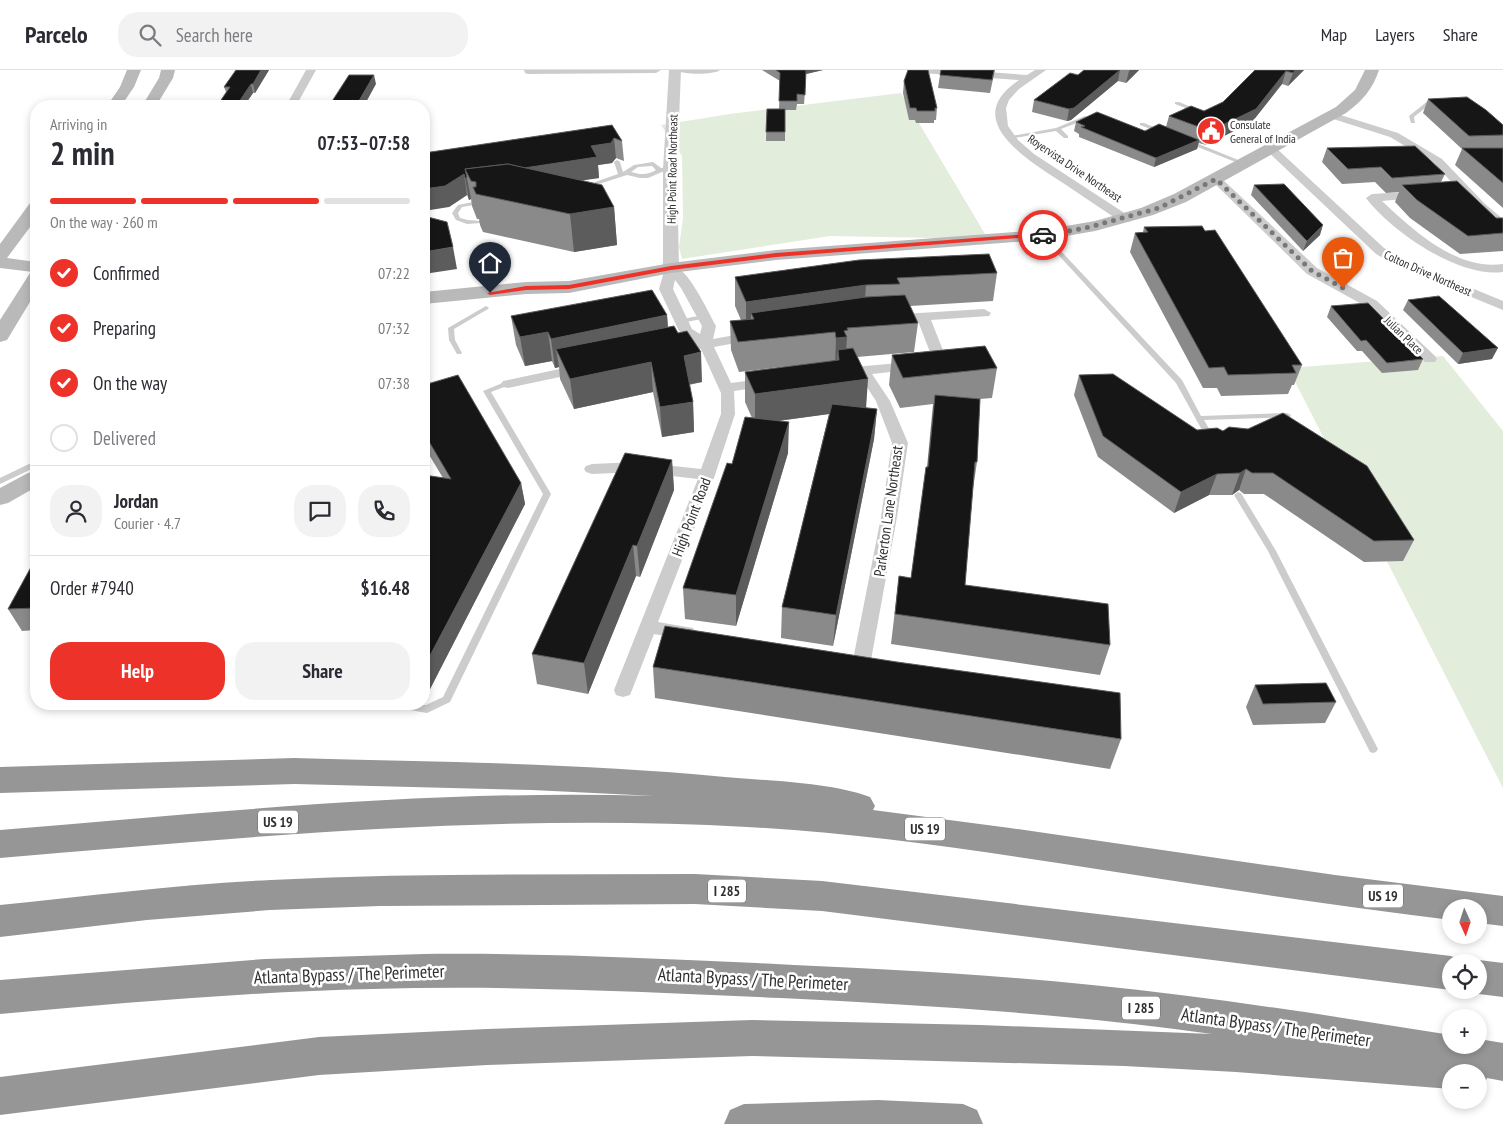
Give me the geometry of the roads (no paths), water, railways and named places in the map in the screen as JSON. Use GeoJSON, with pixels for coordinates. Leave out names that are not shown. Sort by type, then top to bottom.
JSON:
{"type":"FeatureCollection","features":[{"type":"Feature","properties":{"kind":"highway"},"geometry":{"type":"LineString","coordinates":[[0,780],[294,771],[522,777],[665,784],[800,797],[1036,833],[1165,856],[1291,884]]}},
{"type":"Feature","properties":{"kind":"highway","name":"US 19"},"geometry":{"type":"LineString","coordinates":[[0,844],[275,822],[459,812],[556,810],[745,813],[923,828],[1291,884],[1442,903]]}},
{"type":"Feature","properties":{"kind":"highway","name":"I 285"},"geometry":{"type":"LineString","coordinates":[[0,921],[147,905],[270,895],[380,890],[695,889],[822,896],[1442,972]]}},
{"type":"Feature","properties":{"kind":"highway","name":"US 19"},"geometry":{"type":"LineString","coordinates":[[1488,909],[1503,911]]}},
{"type":"Feature","properties":{"kind":"highway","name":"Atlanta Bypass / The Perimeter"},"geometry":{"type":"LineString","coordinates":[[0,997],[127,985],[272,976],[421,970],[571,971],[908,987],[1092,1002],[1342,1035],[1503,1062]]}},
{"type":"Feature","properties":{"kind":"highway"},"geometry":{"type":"LineString","coordinates":[[1487,978],[1503,980]]}},
{"type":"Feature","properties":{"kind":"highway"},"geometry":{"type":"LineString","coordinates":[[0,1096],[319,1056],[487,1047],[752,1038],[1124,1048],[1236,1054],[1442,1070]]}},
{"type":"Feature","properties":{"kind":"highway"},"geometry":{"type":"LineString","coordinates":[[1487,1074],[1503,1075]]}},
{"type":"Feature","properties":{"kind":"highway"},"geometry":{"type":"LineString","coordinates":[[744,1124],[878,1120],[963,1124]]}},
{"type":"Feature","properties":{"kind":"main road"},"geometry":{"type":"LineString","coordinates":[[118,100],[127,87],[134,70]]}},
{"type":"Feature","properties":{"kind":"main road"},"geometry":{"type":"LineString","coordinates":[[153,100],[168,70]]}},
{"type":"Feature","properties":{"kind":"main road"},"geometry":{"type":"LineString","coordinates":[[430,298],[462,296],[526,288],[569,287],[671,268],[830,250],[1043,235],[1125,219],[1159,208],[1245,164],[1331,115],[1361,94],[1367,86],[1372,70]]}},
{"type":"Feature","properties":{"kind":"main road"},"geometry":{"type":"LineString","coordinates":[[0,256],[30,215]]}},
{"type":"Feature","properties":{"kind":"main road"},"geometry":{"type":"LineString","coordinates":[[0,263],[30,266]]}},
{"type":"Feature","properties":{"kind":"main road"},"geometry":{"type":"LineString","coordinates":[[430,311],[486,308],[533,301],[569,287]]}},
{"type":"Feature","properties":{"kind":"main road"},"geometry":{"type":"LineString","coordinates":[[0,336],[30,288]]}},
{"type":"Feature","properties":{"kind":"main road"},"geometry":{"type":"LineString","coordinates":[[2,490],[30,480]]}},
{"type":"Feature","properties":{"kind":"street"},"geometry":{"type":"LineString","coordinates":[[294,100],[311,70]]}},
{"type":"Feature","properties":{"kind":"street"},"geometry":{"type":"LineString","coordinates":[[528,71],[656,70]]}},
{"type":"Feature","properties":{"kind":"street","name":"High Point Road Northeast"},"geometry":{"type":"LineString","coordinates":[[671,268],[665,169],[675,70]]}},
{"type":"Feature","properties":{"kind":"street"},"geometry":{"type":"LineString","coordinates":[[681,70],[714,70]]}},
{"type":"Feature","properties":{"kind":"street"},"geometry":{"type":"LineString","coordinates":[[922,70],[1028,78]]}},
{"type":"Feature","properties":{"kind":"street","name":"Royervista Drive Northeast"},"geometry":{"type":"LineString","coordinates":[[1041,70],[1010,91],[1002,102],[1001,122],[1009,137],[1030,156],[1125,219]]}},
{"type":"Feature","properties":{"kind":"street"},"geometry":{"type":"LineString","coordinates":[[1331,115],[1394,135],[1438,160],[1481,207],[1503,225]]}},
{"type":"Feature","properties":{"kind":"street","name":"Colton Drive Northeast"},"geometry":{"type":"LineString","coordinates":[[1271,149],[1380,251],[1407,266],[1503,306]]}},
{"type":"Feature","properties":{"kind":"street"},"geometry":{"type":"LineString","coordinates":[[1438,160],[1456,160]]}},
{"type":"Feature","properties":{"kind":"street","name":"Julian Place"},"geometry":{"type":"LineString","coordinates":[[1216,179],[1312,271],[1372,304],[1430,359]]}},
{"type":"Feature","properties":{"kind":"street"},"geometry":{"type":"LineString","coordinates":[[1450,193],[1468,192]]}},
{"type":"Feature","properties":{"kind":"street"},"geometry":{"type":"LineString","coordinates":[[1431,194],[1372,198],[1404,228],[1441,254],[1484,269],[1503,268]]}},
{"type":"Feature","properties":{"kind":"street","name":"High Point Road"},"geometry":{"type":"LineString","coordinates":[[671,268],[687,286],[709,326],[705,343]]}},
{"type":"Feature","properties":{"kind":"street","name":"High Point Road"},"geometry":{"type":"LineString","coordinates":[[623,690],[707,475],[728,414],[728,393],[705,343],[686,330],[666,289],[671,268]]}},
{"type":"Feature","properties":{"kind":"street"},"geometry":{"type":"LineString","coordinates":[[874,320],[984,313]]}},
{"type":"Feature","properties":{"kind":"street"},"geometry":{"type":"LineString","coordinates":[[836,373],[941,363],[923,316]]}},
{"type":"Feature","properties":{"kind":"street"},"geometry":{"type":"LineString","coordinates":[[659,352],[762,335]]}},
{"type":"Feature","properties":{"kind":"street"},"geometry":{"type":"LineString","coordinates":[[508,384],[594,365]]}},
{"type":"Feature","properties":{"kind":"street","name":"Parkerton Lane Northeast"},"geometry":{"type":"LineString","coordinates":[[862,660],[889,517],[900,443],[883,400],[863,370]]}},
{"type":"Feature","properties":{"kind":"street"},"geometry":{"type":"LineString","coordinates":[[725,388],[780,380]]}},
{"type":"Feature","properties":{"kind":"street"},"geometry":{"type":"LineString","coordinates":[[592,469],[637,467],[707,475]]}},
{"type":"Feature","properties":{"kind":"street"},"geometry":{"type":"LineString","coordinates":[[648,627],[706,636]]}},
{"type":"Feature","properties":{"kind":"street"},"geometry":{"type":"LineString","coordinates":[[843,657],[882,663]]}},
{"type":"Feature","properties":{"kind":"lane"},"geometry":{"type":"LineString","coordinates":[[1413,122],[1412,117],[1431,101]]}},
{"type":"Feature","properties":{"kind":"lane"},"geometry":{"type":"LineString","coordinates":[[1177,103],[1198,111]]}},
{"type":"Feature","properties":{"kind":"lane"},"geometry":{"type":"LineString","coordinates":[[1009,137],[1057,130],[1085,118]]}},
{"type":"Feature","properties":{"kind":"lane"},"geometry":{"type":"LineString","coordinates":[[1142,124],[1171,135]]}},
{"type":"Feature","properties":{"kind":"lane"},"geometry":{"type":"LineString","coordinates":[[1057,130],[1066,137]]}},
{"type":"Feature","properties":{"kind":"lane"},"geometry":{"type":"LineString","coordinates":[[1180,138],[1245,164]]}},
{"type":"Feature","properties":{"kind":"lane"},"geometry":{"type":"LineString","coordinates":[[617,162],[624,174],[640,177],[652,176],[665,169]]}},
{"type":"Feature","properties":{"kind":"lane"},"geometry":{"type":"LineString","coordinates":[[587,185],[624,174],[636,166],[653,164],[665,169]]}},
{"type":"Feature","properties":{"kind":"lane"},"geometry":{"type":"LineString","coordinates":[[592,200],[597,183]]}},
{"type":"Feature","properties":{"kind":"lane"},"geometry":{"type":"LineString","coordinates":[[479,222],[466,222],[458,219],[456,213],[460,206],[472,202],[492,201]]}},
{"type":"Feature","properties":{"kind":"lane"},"geometry":{"type":"LineString","coordinates":[[1043,235],[1179,382],[1216,448]]}},
{"type":"Feature","properties":{"kind":"lane"},"geometry":{"type":"LineString","coordinates":[[459,353],[452,340],[451,328],[486,308]]}},
{"type":"Feature","properties":{"kind":"lane"},"geometry":{"type":"LineString","coordinates":[[682,321],[704,317]]}},
{"type":"Feature","properties":{"kind":"lane"},"geometry":{"type":"LineString","coordinates":[[430,708],[447,699],[547,494],[487,391],[508,384]]}},
{"type":"Feature","properties":{"kind":"lane"},"geometry":{"type":"LineString","coordinates":[[1199,418],[1287,415]]}},
{"type":"Feature","properties":{"kind":"lane"},"geometry":{"type":"LineString","coordinates":[[2,490],[30,469]]}},
{"type":"Feature","properties":{"kind":"lane"},"geometry":{"type":"LineString","coordinates":[[1238,495],[1272,551],[1372,749]]}},
{"type":"Feature","properties":{"kind":"place","name":"Consulate General of India"},"geometry":{"type":"Point","coordinates":[1211,131]}}]}
